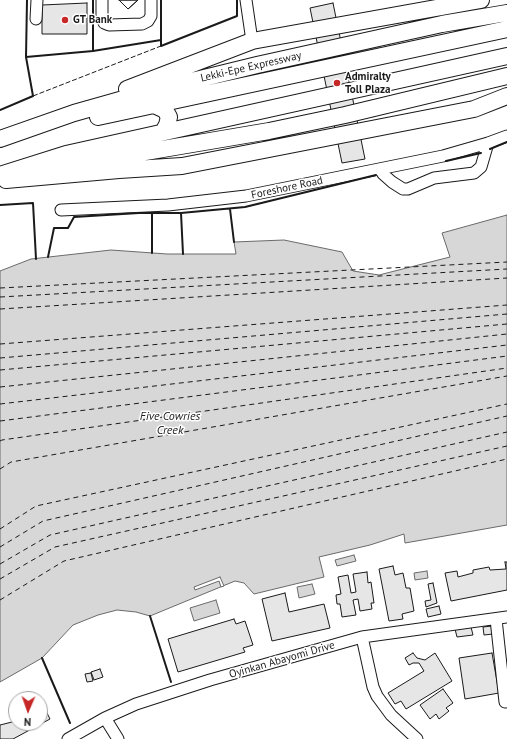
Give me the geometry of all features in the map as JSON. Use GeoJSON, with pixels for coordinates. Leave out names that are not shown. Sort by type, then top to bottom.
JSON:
{"type":"FeatureCollection","features":[{"type":"Feature","properties":{"kind":"highway"},"geometry":{"type":"LineString","coordinates":[[5,137],[29,126],[252,41],[481,0]]}},
{"type":"Feature","properties":{"kind":"highway","name":"Lekki-Epe Expressway"},"geometry":{"type":"LineString","coordinates":[[5,137],[82,111],[159,89],[257,65],[442,24],[507,13]]}},
{"type":"Feature","properties":{"kind":"highway"},"geometry":{"type":"LineString","coordinates":[[5,137],[507,29]]}},
{"type":"Feature","properties":{"kind":"highway"},"geometry":{"type":"LineString","coordinates":[[0,175],[66,154],[507,56]]}},
{"type":"Feature","properties":{"kind":"highway"},"geometry":{"type":"LineString","coordinates":[[0,179],[86,162],[276,130],[507,76]]}},
{"type":"Feature","properties":{"kind":"highway"},"geometry":{"type":"LineString","coordinates":[[0,179],[182,166],[474,109],[507,96]]}},
{"type":"Feature","properties":{"kind":"highway"},"geometry":{"type":"LineString","coordinates":[[154,105],[164,110],[169,117],[163,132]]}},
{"type":"Feature","properties":{"kind":"street"},"geometry":{"type":"LineString","coordinates":[[36,19],[37,0]]}},
{"type":"Feature","properties":{"kind":"street"},"geometry":{"type":"LineString","coordinates":[[102,0],[102,17],[104,23],[109,25],[142,24],[148,21],[151,16],[151,0]]}},
{"type":"Feature","properties":{"kind":"street"},"geometry":{"type":"LineString","coordinates":[[246,0],[247,16],[252,41]]}},
{"type":"Feature","properties":{"kind":"street","name":"Foreshore Road"},"geometry":{"type":"LineString","coordinates":[[62,210],[168,205],[246,196],[443,156],[507,136]]}},
{"type":"Feature","properties":{"kind":"street"},"geometry":{"type":"LineString","coordinates":[[381,169],[383,174],[403,189],[408,189],[434,178],[474,173],[481,167],[488,143]]}},
{"type":"Feature","properties":{"kind":"street"},"geometry":{"type":"LineString","coordinates":[[502,618],[505,702]]}},
{"type":"Feature","properties":{"kind":"street","name":"Oyinkan Abayomi Drive"},"geometry":{"type":"LineString","coordinates":[[68,739],[105,718],[136,704],[210,680],[362,637],[502,618]]}},
{"type":"Feature","properties":{"kind":"street"},"geometry":{"type":"LineString","coordinates":[[362,637],[373,688],[377,696],[391,715],[417,739]]}},
{"type":"Feature","properties":{"kind":"street"},"geometry":{"type":"LineString","coordinates":[[105,718],[118,739]]}},
{"type":"Feature","properties":{"kind":"water","name":"Five Cowries Creek"},"geometry":{"type":"Polygon","coordinates":[[[507,215],[507,525],[405,543],[404,534],[370,545],[319,557],[324,577],[254,594],[244,583],[235,581],[150,616],[136,612],[117,610],[98,615],[73,625],[42,658],[0,682],[0,271],[31,259],[111,250],[167,254],[236,254],[234,242],[284,240],[342,252],[353,271],[379,275],[450,257],[442,233],[507,215]]]}},
{"type":"Feature","properties":{"kind":"water"},"geometry":{"type":"Polygon","coordinates":[[[354,555],[356,561],[337,566],[335,560],[354,555]]]}},
{"type":"Feature","properties":{"kind":"water"},"geometry":{"type":"Polygon","coordinates":[[[427,571],[428,578],[415,580],[414,573],[427,571]]]}},
{"type":"Feature","properties":{"kind":"water"},"geometry":{"type":"Polygon","coordinates":[[[312,584],[315,594],[299,598],[297,587],[312,584]]]}},
{"type":"Feature","properties":{"kind":"water"},"geometry":{"type":"Polygon","coordinates":[[[216,600],[220,613],[194,621],[190,608],[216,600]]]}},
{"type":"Feature","properties":{"kind":"pier"},"geometry":{"type":"Polygon","coordinates":[[[220,577],[224,586],[221,587],[219,581],[195,590],[194,587],[220,577]]]}},
{"type":"Feature","properties":{"kind":"building"},"geometry":{"type":"Polygon","coordinates":[[[119,0],[138,0],[128,9],[119,0]]]}},
{"type":"Feature","properties":{"kind":"building"},"geometry":{"type":"Polygon","coordinates":[[[119,0],[138,0],[128,9],[119,0]]]}},
{"type":"Feature","properties":{"kind":"building","name":"GT Bank"},"geometry":{"type":"Polygon","coordinates":[[[87,3],[87,34],[42,34],[42,5],[87,3]]]}},
{"type":"Feature","properties":{"kind":"building","name":"Admiralty Toll Plaza"},"geometry":{"type":"Polygon","coordinates":[[[333,3],[365,159],[342,163],[310,8],[333,3]]]}},
{"type":"Feature","properties":{"kind":"building"},"geometry":{"type":"Polygon","coordinates":[[[505,562],[507,562],[507,590],[451,601],[445,573],[457,571],[458,577],[473,573],[473,570],[489,567],[490,570],[506,569],[505,562]]]}},
{"type":"Feature","properties":{"kind":"building"},"geometry":{"type":"Polygon","coordinates":[[[393,566],[395,575],[403,573],[406,588],[410,588],[414,611],[402,614],[403,619],[389,621],[379,569],[393,566]]]}},
{"type":"Feature","properties":{"kind":"building"},"geometry":{"type":"Polygon","coordinates":[[[367,572],[368,583],[371,582],[374,603],[371,603],[372,609],[360,611],[358,599],[353,600],[356,615],[342,617],[340,604],[337,604],[336,595],[341,594],[338,577],[348,575],[351,593],[356,592],[353,574],[367,572]]]}},
{"type":"Feature","properties":{"kind":"building"},"geometry":{"type":"Polygon","coordinates":[[[433,583],[437,603],[426,607],[425,601],[431,600],[428,584],[433,583]]]}},
{"type":"Feature","properties":{"kind":"building"},"geometry":{"type":"Polygon","coordinates":[[[285,593],[289,612],[324,604],[330,628],[272,641],[262,599],[285,593]]]}},
{"type":"Feature","properties":{"kind":"building"},"geometry":{"type":"Polygon","coordinates":[[[439,606],[441,614],[428,617],[426,609],[439,606]]]}},
{"type":"Feature","properties":{"kind":"building"},"geometry":{"type":"Polygon","coordinates":[[[234,619],[236,624],[245,621],[253,645],[243,648],[245,652],[178,672],[168,639],[234,619]]]}},
{"type":"Feature","properties":{"kind":"building"},"geometry":{"type":"Polygon","coordinates":[[[492,626],[493,634],[484,635],[483,627],[492,626]]]}},
{"type":"Feature","properties":{"kind":"building"},"geometry":{"type":"Polygon","coordinates":[[[471,627],[473,635],[457,637],[455,629],[471,627]]]}},
{"type":"Feature","properties":{"kind":"building"},"geometry":{"type":"Polygon","coordinates":[[[413,653],[417,658],[425,660],[435,653],[452,681],[406,709],[401,701],[395,704],[388,693],[424,671],[419,663],[409,665],[405,658],[413,653]]]}},
{"type":"Feature","properties":{"kind":"building"},"geometry":{"type":"Polygon","coordinates":[[[492,653],[499,693],[465,699],[459,658],[492,653]]]}},
{"type":"Feature","properties":{"kind":"building"},"geometry":{"type":"Polygon","coordinates":[[[100,669],[103,677],[94,680],[91,672],[100,669]]]}},
{"type":"Feature","properties":{"kind":"building"},"geometry":{"type":"Polygon","coordinates":[[[91,673],[93,681],[87,682],[85,674],[91,673]]]}},
{"type":"Feature","properties":{"kind":"building"},"geometry":{"type":"Polygon","coordinates":[[[443,689],[453,703],[446,708],[449,711],[439,719],[436,714],[430,719],[420,705],[443,689]]]}},
{"type":"Feature","properties":{"kind":"building"},"geometry":{"type":"Polygon","coordinates":[[[8,723],[8,731],[28,731],[13,739],[0,739],[0,725],[8,723]]]}},
{"type":"Feature","properties":{"kind":"ferry route"},"geometry":{"type":"LineString","coordinates":[[0,288],[507,262]]}},
{"type":"Feature","properties":{"kind":"ferry route"},"geometry":{"type":"LineString","coordinates":[[0,297],[507,269]]}},
{"type":"Feature","properties":{"kind":"ferry route"},"geometry":{"type":"LineString","coordinates":[[0,309],[507,278]]}},
{"type":"Feature","properties":{"kind":"ferry route"},"geometry":{"type":"LineString","coordinates":[[0,344],[507,305]]}},
{"type":"Feature","properties":{"kind":"ferry route"},"geometry":{"type":"LineString","coordinates":[[0,358],[507,314]]}},
{"type":"Feature","properties":{"kind":"ferry route"},"geometry":{"type":"LineString","coordinates":[[0,370],[507,324]]}},
{"type":"Feature","properties":{"kind":"ferry route"},"geometry":{"type":"LineString","coordinates":[[0,387],[507,334]]}},
{"type":"Feature","properties":{"kind":"ferry route"},"geometry":{"type":"LineString","coordinates":[[0,404],[507,345]]}},
{"type":"Feature","properties":{"kind":"ferry route"},"geometry":{"type":"LineString","coordinates":[[0,421],[507,356]]}},
{"type":"Feature","properties":{"kind":"ferry route"},"geometry":{"type":"LineString","coordinates":[[0,441],[507,368]]}},
{"type":"Feature","properties":{"kind":"ferry route"},"geometry":{"type":"LineString","coordinates":[[0,469],[11,462],[507,376]]}},
{"type":"Feature","properties":{"kind":"ferry route"},"geometry":{"type":"LineString","coordinates":[[0,529],[36,506],[507,404]]}},
{"type":"Feature","properties":{"kind":"ferry route"},"geometry":{"type":"LineString","coordinates":[[0,547],[43,521],[507,416]]}},
{"type":"Feature","properties":{"kind":"ferry route"},"geometry":{"type":"LineString","coordinates":[[0,564],[50,535],[507,432]]}},
{"type":"Feature","properties":{"kind":"ferry route"},"geometry":{"type":"LineString","coordinates":[[0,579],[55,547],[507,446]]}},
{"type":"Feature","properties":{"kind":"ferry route"},"geometry":{"type":"LineString","coordinates":[[0,600],[64,561],[507,459]]}},
{"type":"Feature","properties":{"kind":"fence"},"geometry":{"type":"LineString","coordinates":[[33,96],[161,46]]}},
{"type":"Feature","properties":{"kind":"wall"},"geometry":{"type":"LineString","coordinates":[[0,110],[33,96],[26,57],[27,0]]}},
{"type":"Feature","properties":{"kind":"wall"},"geometry":{"type":"LineString","coordinates":[[93,0],[93,51]]}},
{"type":"Feature","properties":{"kind":"wall"},"geometry":{"type":"LineString","coordinates":[[161,0],[161,46],[237,16],[237,0]]}},
{"type":"Feature","properties":{"kind":"wall"},"geometry":{"type":"LineString","coordinates":[[26,57],[93,51],[161,40]]}},
{"type":"Feature","properties":{"kind":"wall"},"geometry":{"type":"LineString","coordinates":[[490,149],[507,142]]}},
{"type":"Feature","properties":{"kind":"wall"},"geometry":{"type":"LineString","coordinates":[[446,161],[481,153]]}},
{"type":"Feature","properties":{"kind":"wall"},"geometry":{"type":"LineString","coordinates":[[48,257],[54,228],[68,228],[74,217],[139,213],[181,213],[245,207],[376,175]]}},
{"type":"Feature","properties":{"kind":"wall"},"geometry":{"type":"LineString","coordinates":[[0,205],[33,203],[36,259]]}},
{"type":"Feature","properties":{"kind":"wall"},"geometry":{"type":"LineString","coordinates":[[230,209],[234,242]]}},
{"type":"Feature","properties":{"kind":"wall"},"geometry":{"type":"LineString","coordinates":[[152,213],[152,253]]}},
{"type":"Feature","properties":{"kind":"wall"},"geometry":{"type":"LineString","coordinates":[[181,213],[183,254]]}},
{"type":"Feature","properties":{"kind":"wall"},"geometry":{"type":"LineString","coordinates":[[150,616],[171,682]]}},
{"type":"Feature","properties":{"kind":"wall"},"geometry":{"type":"LineString","coordinates":[[42,658],[70,723]]}},
{"type":"Feature","properties":{"kind":"place","name":"GT Bank"},"geometry":{"type":"Point","coordinates":[65,20]}},
{"type":"Feature","properties":{"kind":"place","name":"Admiralty Toll Plaza"},"geometry":{"type":"Point","coordinates":[337,83]}}]}
